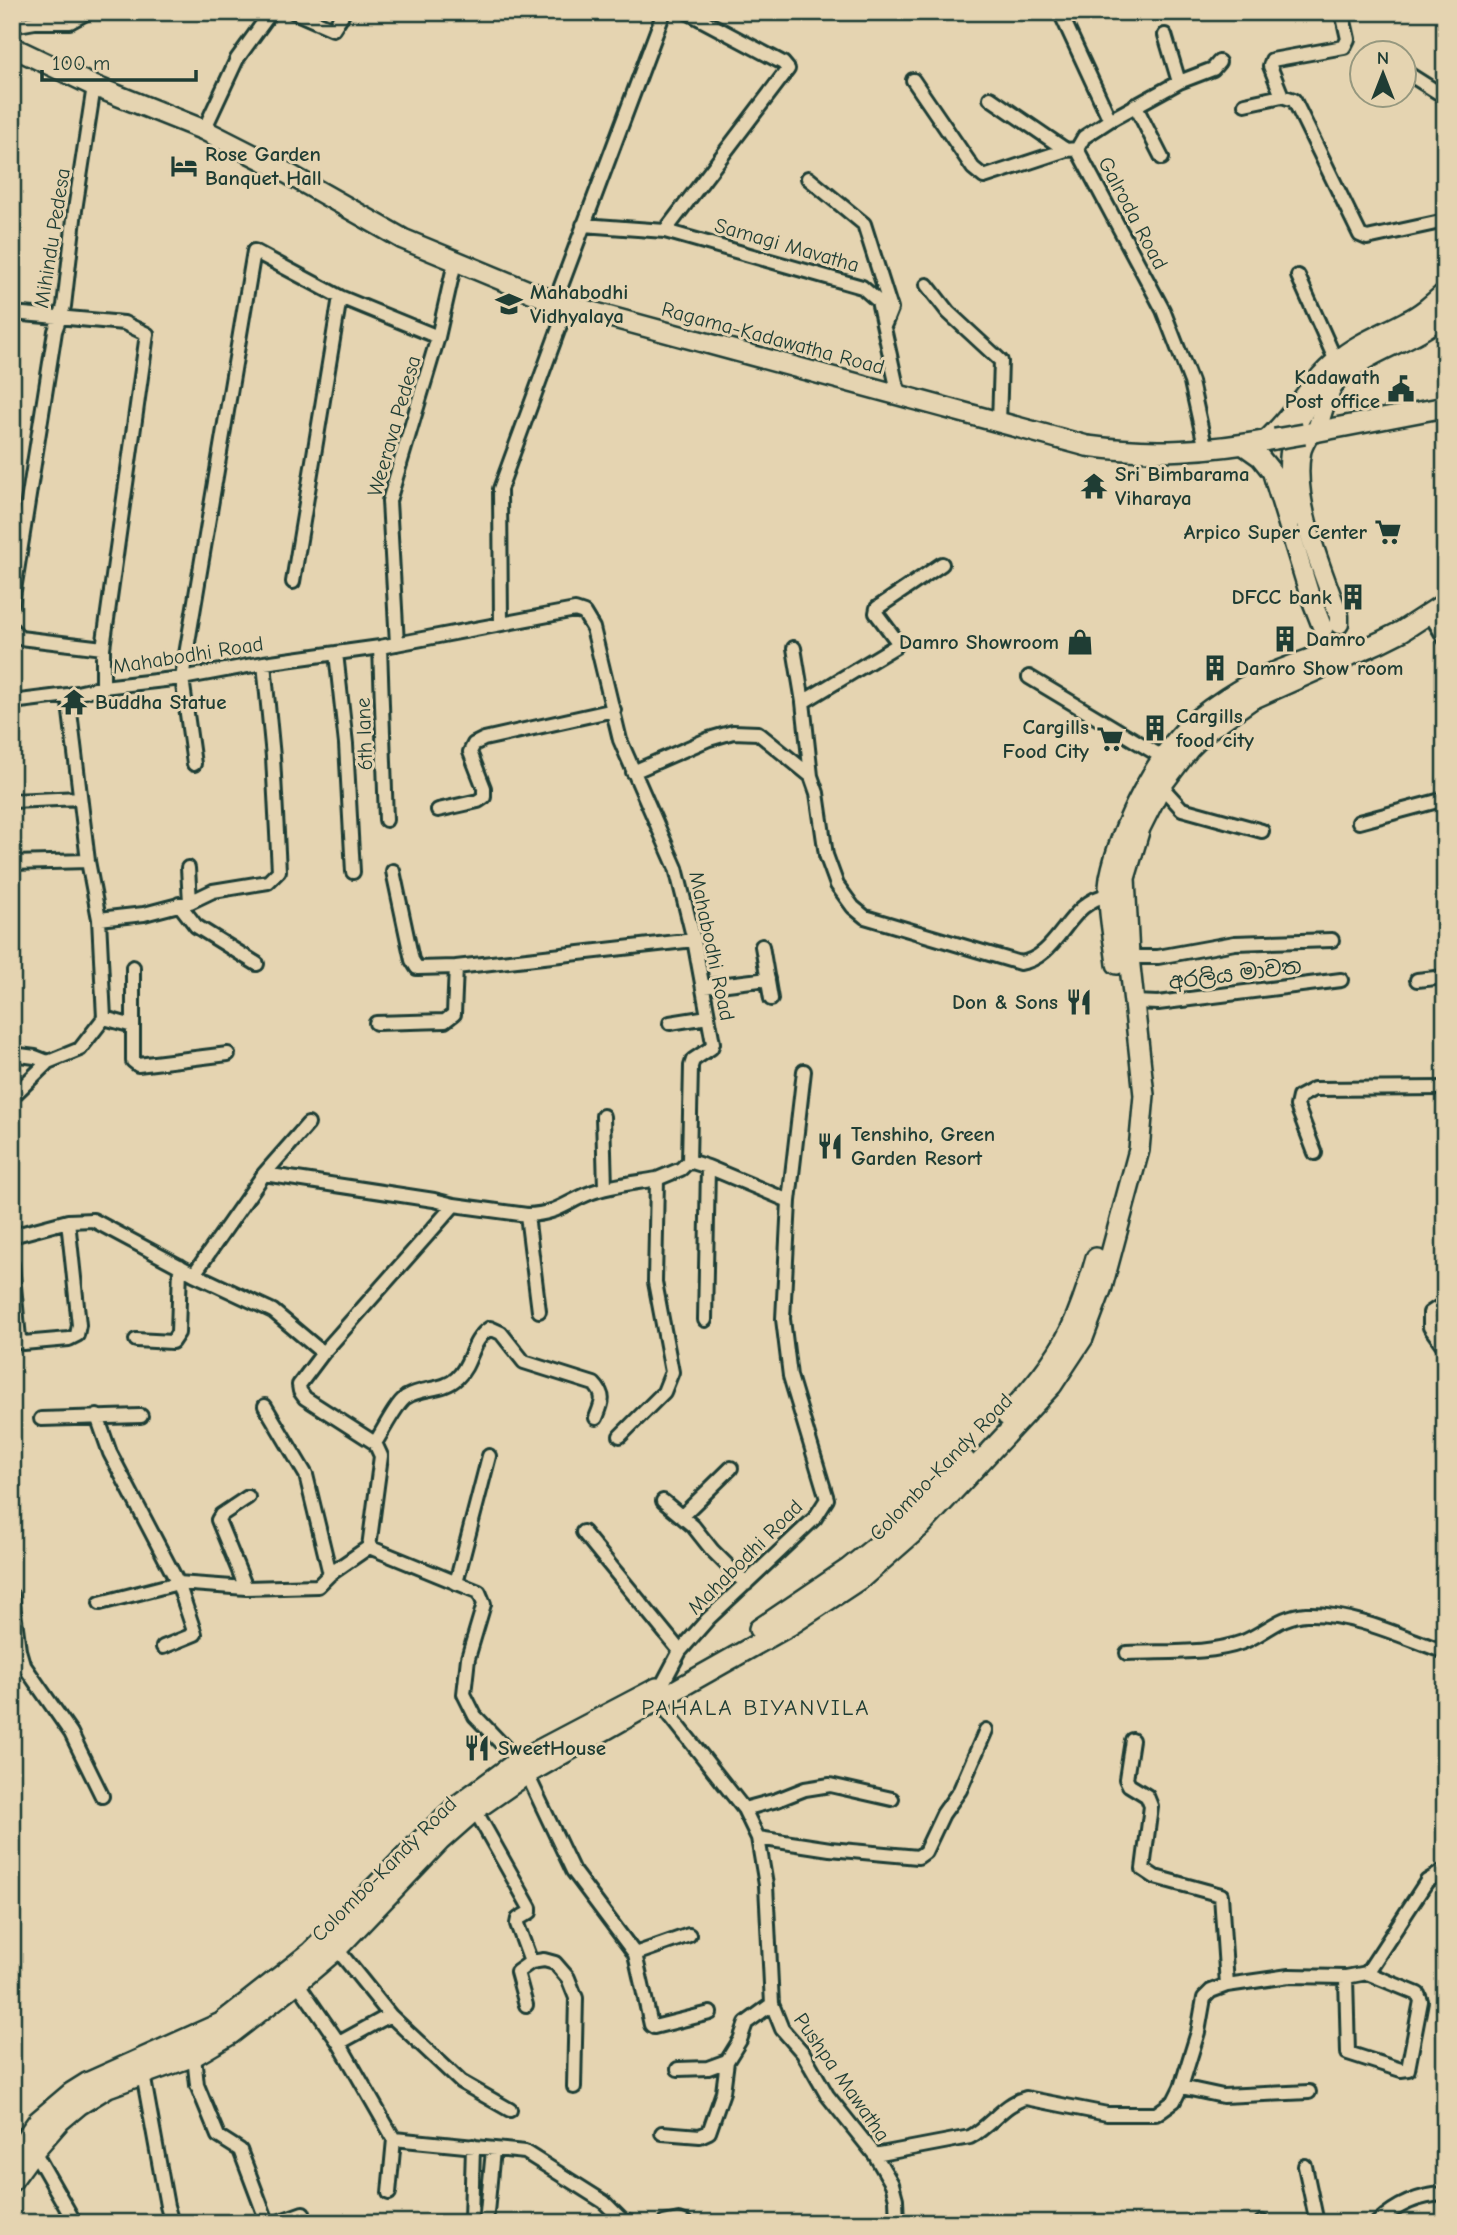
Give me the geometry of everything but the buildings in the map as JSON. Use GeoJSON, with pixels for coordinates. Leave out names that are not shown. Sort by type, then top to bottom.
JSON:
{"type":"FeatureCollection","features":[{"type":"Feature","properties":{"kind":"main road","name":"Ragama-Kadawatha Road"},"geometry":{"type":"LineString","coordinates":[[12,47],[94,86],[204,130],[269,163],[403,239],[561,304],[1087,446],[1144,452],[1206,450],[1445,407]]}},
{"type":"Feature","properties":{"kind":"main road"},"geometry":{"type":"LineString","coordinates":[[1270,440],[1336,360],[1364,341],[1429,307],[1445,292]]}},
{"type":"Feature","properties":{"kind":"main road"},"geometry":{"type":"LineString","coordinates":[[1243,445],[1260,457],[1272,472],[1309,593],[1331,627],[1339,616],[1304,515],[1300,465],[1302,449],[1336,382],[1363,360],[1417,335],[1445,314]]}},
{"type":"Feature","properties":{"kind":"main road","name":"Colombo-Kandy Road"},"geometry":{"type":"LineString","coordinates":[[12,2181],[60,2121],[79,2105],[108,2087],[194,2056],[231,2034],[293,1977],[312,1952],[450,1812],[657,1693],[789,1626],[863,1577],[921,1526],[1052,1385],[1083,1338],[1102,1287],[1139,1150],[1144,1095],[1129,957],[1125,878],[1140,828],[1161,786],[1198,739],[1242,705],[1343,653],[1445,589]]}},
{"type":"Feature","properties":{"kind":"main road","name":"Colombo-Kandy Road"},"geometry":{"type":"LineString","coordinates":[[657,1693],[772,1621],[848,1569],[901,1526],[1009,1415],[1043,1373],[1069,1333],[1090,1280],[1124,1160],[1130,1120],[1132,1094],[1109,895],[1110,879],[1128,820],[1142,790],[1164,758],[1195,721],[1232,695],[1279,670],[1343,653],[1402,631],[1437,608]]}},
{"type":"Feature","properties":{"kind":"main road","name":"Colombo-Kandy Road"},"geometry":{"type":"LineString","coordinates":[[12,2157],[38,2121],[87,2083],[221,2024],[337,1948],[440,1841],[523,1768]]}},
{"type":"Feature","properties":{"kind":"street"},"geometry":{"type":"LineString","coordinates":[[12,26],[35,22],[70,22],[88,12]]}},
{"type":"Feature","properties":{"kind":"street"},"geometry":{"type":"LineString","coordinates":[[204,130],[237,59],[271,12]]}},
{"type":"Feature","properties":{"kind":"street"},"geometry":{"type":"LineString","coordinates":[[294,12],[334,29],[344,12]]}},
{"type":"Feature","properties":{"kind":"street"},"geometry":{"type":"LineString","coordinates":[[501,624],[500,489],[561,304],[583,225],[664,12]]}},
{"type":"Feature","properties":{"kind":"street"},"geometry":{"type":"LineString","coordinates":[[665,231],[788,69],[783,63],[687,12]]}},
{"type":"Feature","properties":{"kind":"street"},"geometry":{"type":"LineString","coordinates":[[1060,12],[1110,120]]}},
{"type":"Feature","properties":{"kind":"street"},"geometry":{"type":"LineString","coordinates":[[1282,96],[1270,66],[1272,60],[1344,47],[1348,39],[1342,12]]}},
{"type":"Feature","properties":{"kind":"street"},"geometry":{"type":"LineString","coordinates":[[1165,35],[1179,82]]}},
{"type":"Feature","properties":{"kind":"street","name":"Galroda Road"},"geometry":{"type":"LineString","coordinates":[[1206,450],[1191,382],[1163,310],[1072,149],[1084,137],[1135,105],[1179,82],[1213,69],[1219,62]]}},
{"type":"Feature","properties":{"kind":"street"},"geometry":{"type":"LineString","coordinates":[[1418,79],[1445,97]]}},
{"type":"Feature","properties":{"kind":"street"},"geometry":{"type":"LineString","coordinates":[[913,80],[973,168],[984,177],[1072,149]]}},
{"type":"Feature","properties":{"kind":"street","name":"Mihindu Pedesa"},"geometry":{"type":"LineString","coordinates":[[12,603],[55,331],[64,306],[94,86]]}},
{"type":"Feature","properties":{"kind":"street"},"geometry":{"type":"LineString","coordinates":[[1245,104],[1282,96],[1294,100],[1360,235],[1367,238],[1445,221]]}},
{"type":"Feature","properties":{"kind":"street"},"geometry":{"type":"LineString","coordinates":[[990,98],[1072,149]]}},
{"type":"Feature","properties":{"kind":"street"},"geometry":{"type":"LineString","coordinates":[[1135,105],[1162,158]]}},
{"type":"Feature","properties":{"kind":"street"},"geometry":{"type":"LineString","coordinates":[[808,178],[864,224],[891,309],[885,324]]}},
{"type":"Feature","properties":{"kind":"street","name":"Samagi Mavatha"},"geometry":{"type":"LineString","coordinates":[[583,225],[665,231],[862,287],[878,301],[900,396]]}},
{"type":"Feature","properties":{"kind":"street"},"geometry":{"type":"LineString","coordinates":[[194,764],[182,678],[254,251],[341,297],[438,337]]}},
{"type":"Feature","properties":{"kind":"street","name":"Weerava Pedesa"},"geometry":{"type":"LineString","coordinates":[[397,644],[389,501],[438,337],[455,262]]}},
{"type":"Feature","properties":{"kind":"street"},"geometry":{"type":"LineString","coordinates":[[1298,276],[1336,360]]}},
{"type":"Feature","properties":{"kind":"street"},"geometry":{"type":"LineString","coordinates":[[927,285],[948,312],[1001,361],[999,423]]}},
{"type":"Feature","properties":{"kind":"street"},"geometry":{"type":"LineString","coordinates":[[293,582],[341,297]]}},
{"type":"Feature","properties":{"kind":"street"},"geometry":{"type":"LineString","coordinates":[[1343,653],[1331,627],[1332,618],[1298,516],[1290,473],[1291,442],[1311,403],[1330,376],[1362,352],[1424,320],[1445,303]]}},
{"type":"Feature","properties":{"kind":"street"},"geometry":{"type":"LineString","coordinates":[[12,313],[124,323],[147,334],[103,648],[103,687]]}},
{"type":"Feature","properties":{"kind":"street"},"geometry":{"type":"LineString","coordinates":[[803,702],[895,646],[897,641],[876,612],[877,608],[942,565]]}},
{"type":"Feature","properties":{"kind":"street"},"geometry":{"type":"LineString","coordinates":[[1437,608],[1445,639]]}},
{"type":"Feature","properties":{"kind":"street","name":"Mahabodhi Road"},"geometry":{"type":"LineString","coordinates":[[12,702],[380,648],[575,610],[584,613],[593,628],[620,740],[676,868],[694,940],[712,1046],[692,1060],[689,1161]]}},
{"type":"Feature","properties":{"kind":"street"},"geometry":{"type":"LineString","coordinates":[[12,629],[20,638],[103,648]]}},
{"type":"Feature","properties":{"kind":"street","name":"6th lane"},"geometry":{"type":"LineString","coordinates":[[380,648],[386,820]]}},
{"type":"Feature","properties":{"kind":"street"},"geometry":{"type":"LineString","coordinates":[[794,648],[811,776],[817,793],[826,855],[837,885],[853,906],[866,917],[1020,963],[1032,961],[1041,954],[1084,905],[1096,897],[1109,895]]}},
{"type":"Feature","properties":{"kind":"street"},"geometry":{"type":"LineString","coordinates":[[335,653],[346,744],[353,872]]}},
{"type":"Feature","properties":{"kind":"street"},"geometry":{"type":"LineString","coordinates":[[99,919],[144,914],[185,903],[213,891],[268,882],[279,871],[273,757],[264,663]]}},
{"type":"Feature","properties":{"kind":"street"},"geometry":{"type":"LineString","coordinates":[[1029,677],[1164,758]]}},
{"type":"Feature","properties":{"kind":"street"},"geometry":{"type":"LineString","coordinates":[[12,1097],[48,1062],[80,1049],[104,1018],[99,919],[88,861],[68,695]]}},
{"type":"Feature","properties":{"kind":"street"},"geometry":{"type":"LineString","coordinates":[[438,810],[478,801],[484,797],[484,788],[470,752],[474,744],[484,739],[614,710]]}},
{"type":"Feature","properties":{"kind":"street"},"geometry":{"type":"LineString","coordinates":[[633,772],[709,739],[733,732],[758,733],[811,776]]}},
{"type":"Feature","properties":{"kind":"street"},"geometry":{"type":"LineString","coordinates":[[1161,786],[1182,809],[1262,831]]}},
{"type":"Feature","properties":{"kind":"street"},"geometry":{"type":"LineString","coordinates":[[12,801],[80,798]]}},
{"type":"Feature","properties":{"kind":"street"},"geometry":{"type":"LineString","coordinates":[[1359,822],[1445,799]]}},
{"type":"Feature","properties":{"kind":"street"},"geometry":{"type":"LineString","coordinates":[[12,863],[88,861]]}},
{"type":"Feature","properties":{"kind":"street"},"geometry":{"type":"LineString","coordinates":[[188,868],[185,903],[196,926],[257,964]]}},
{"type":"Feature","properties":{"kind":"street"},"geometry":{"type":"LineString","coordinates":[[393,872],[416,968],[456,967],[694,940]]}},
{"type":"Feature","properties":{"kind":"street"},"geometry":{"type":"LineString","coordinates":[[1129,957],[1157,957],[1235,943],[1332,940]]}},
{"type":"Feature","properties":{"kind":"street"},"geometry":{"type":"LineString","coordinates":[[762,946],[771,999]]}},
{"type":"Feature","properties":{"kind":"street"},"geometry":{"type":"LineString","coordinates":[[133,967],[132,1061],[138,1065],[228,1054]]}},
{"type":"Feature","properties":{"kind":"street"},"geometry":{"type":"LineString","coordinates":[[376,1023],[445,1021],[451,1018],[454,1014],[456,967]]}},
{"type":"Feature","properties":{"kind":"street"},"geometry":{"type":"LineString","coordinates":[[1417,980],[1445,977]]}},
{"type":"Feature","properties":{"kind":"street"},"geometry":{"type":"LineString","coordinates":[[703,988],[768,979]]}},
{"type":"Feature","properties":{"kind":"street","name":"අරලිය මාවත"},"geometry":{"type":"LineString","coordinates":[[1134,1002],[1157,1003],[1341,980]]}},
{"type":"Feature","properties":{"kind":"street"},"geometry":{"type":"LineString","coordinates":[[670,1023],[708,1017]]}},
{"type":"Feature","properties":{"kind":"street"},"geometry":{"type":"LineString","coordinates":[[104,1018],[133,1026]]}},
{"type":"Feature","properties":{"kind":"street"},"geometry":{"type":"LineString","coordinates":[[12,1054],[48,1062]]}},
{"type":"Feature","properties":{"kind":"street"},"geometry":{"type":"LineString","coordinates":[[264,1174],[527,1215],[546,1214],[604,1188],[657,1179],[681,1169],[689,1161],[789,1201],[804,1071]]}},
{"type":"Feature","properties":{"kind":"street"},"geometry":{"type":"LineString","coordinates":[[1315,1153],[1297,1106],[1298,1097],[1314,1089],[1445,1088]]}},
{"type":"Feature","properties":{"kind":"street"},"geometry":{"type":"LineString","coordinates":[[603,1116],[604,1188]]}},
{"type":"Feature","properties":{"kind":"street"},"geometry":{"type":"LineString","coordinates":[[194,1274],[264,1174],[308,1124]]}},
{"type":"Feature","properties":{"kind":"street"},"geometry":{"type":"LineString","coordinates":[[705,1320],[708,1167]]}},
{"type":"Feature","properties":{"kind":"street"},"geometry":{"type":"LineString","coordinates":[[620,1436],[664,1392],[672,1373],[655,1282],[657,1179]]}},
{"type":"Feature","properties":{"kind":"street","name":"Mahabodhi Road"},"geometry":{"type":"LineString","coordinates":[[657,1693],[680,1651],[708,1619],[815,1518],[827,1499],[790,1376],[787,1353],[783,1319],[789,1201]]}},
{"type":"Feature","properties":{"kind":"street"},"geometry":{"type":"LineString","coordinates":[[100,1603],[178,1583],[246,1588],[318,1586],[330,1574],[369,1547],[381,1456],[375,1443],[305,1398],[299,1385],[323,1353],[454,1205]]}},
{"type":"Feature","properties":{"kind":"street"},"geometry":{"type":"LineString","coordinates":[[527,1215],[539,1311]]}},
{"type":"Feature","properties":{"kind":"street"},"geometry":{"type":"LineString","coordinates":[[12,1236],[68,1221],[93,1220],[194,1274],[273,1311],[323,1353]]}},
{"type":"Feature","properties":{"kind":"street"},"geometry":{"type":"LineString","coordinates":[[12,1265],[19,1338],[23,1343],[69,1339],[78,1335],[68,1221]]}},
{"type":"Feature","properties":{"kind":"street"},"geometry":{"type":"LineString","coordinates":[[136,1340],[172,1342],[176,1339],[180,1266]]}},
{"type":"Feature","properties":{"kind":"street"},"geometry":{"type":"LineString","coordinates":[[1445,1303],[1430,1313],[1430,1327],[1445,1348]]}},
{"type":"Feature","properties":{"kind":"street"},"geometry":{"type":"LineString","coordinates":[[375,1443],[403,1399],[414,1393],[442,1387],[457,1378],[480,1335],[489,1328],[501,1333],[524,1362],[594,1384],[604,1399],[596,1418]]}},
{"type":"Feature","properties":{"kind":"street"},"geometry":{"type":"LineString","coordinates":[[265,1406],[306,1475],[330,1574]]}},
{"type":"Feature","properties":{"kind":"street"},"geometry":{"type":"LineString","coordinates":[[97,1416],[110,1453],[178,1583],[195,1634],[163,1647]]}},
{"type":"Feature","properties":{"kind":"street"},"geometry":{"type":"LineString","coordinates":[[41,1419],[141,1416]]}},
{"type":"Feature","properties":{"kind":"street"},"geometry":{"type":"LineString","coordinates":[[456,1583],[489,1456]]}},
{"type":"Feature","properties":{"kind":"street"},"geometry":{"type":"LineString","coordinates":[[682,1516],[731,1468]]}},
{"type":"Feature","properties":{"kind":"street"},"geometry":{"type":"LineString","coordinates":[[246,1588],[218,1520],[221,1515],[248,1497]]}},
{"type":"Feature","properties":{"kind":"street"},"geometry":{"type":"LineString","coordinates":[[663,1501],[693,1526],[712,1550],[746,1584]]}},
{"type":"Feature","properties":{"kind":"street"},"geometry":{"type":"LineString","coordinates":[[583,1532],[680,1651]]}},
{"type":"Feature","properties":{"kind":"street"},"geometry":{"type":"LineString","coordinates":[[369,1547],[480,1592],[484,1604],[468,1658],[464,1694],[475,1716],[523,1768],[573,1871],[635,1954],[651,2025],[654,2027],[710,2013]]}},
{"type":"Feature","properties":{"kind":"street"},"geometry":{"type":"LineString","coordinates":[[12,1597],[15,1651],[71,1733],[102,1796]]}},
{"type":"Feature","properties":{"kind":"street"},"geometry":{"type":"LineString","coordinates":[[1127,1653],[1217,1649],[1246,1641],[1278,1621],[1306,1614],[1348,1618],[1445,1652]]}},
{"type":"Feature","properties":{"kind":"street","name":"Pushpa Mawatha"},"geometry":{"type":"LineString","coordinates":[[657,1693],[744,1809],[758,1838],[766,1885],[772,2004],[782,2029],[803,2053],[827,2095],[874,2155],[892,2184],[897,2223]]}},
{"type":"Feature","properties":{"kind":"street"},"geometry":{"type":"LineString","coordinates":[[758,1838],[830,1849],[918,1857],[925,1852],[943,1814],[960,1790],[986,1730]]}},
{"type":"Feature","properties":{"kind":"street"},"geometry":{"type":"LineString","coordinates":[[1132,1740],[1126,1779],[1129,1785],[1147,1796],[1151,1806],[1143,1869],[1155,1877],[1222,1895],[1227,1985]]}},
{"type":"Feature","properties":{"kind":"street"},"geometry":{"type":"LineString","coordinates":[[744,1809],[805,1789],[830,1785],[892,1799]]}},
{"type":"Feature","properties":{"kind":"street"},"geometry":{"type":"LineString","coordinates":[[475,1811],[530,1908],[530,1912],[517,1919],[517,1924],[531,1962]]}},
{"type":"Feature","properties":{"kind":"street"},"geometry":{"type":"LineString","coordinates":[[1367,1973],[1427,1881],[1445,1870]]}},
{"type":"Feature","properties":{"kind":"street"},"geometry":{"type":"LineString","coordinates":[[635,1954],[689,1935]]}},
{"type":"Feature","properties":{"kind":"street"},"geometry":{"type":"LineString","coordinates":[[337,1948],[390,2015],[461,2082],[510,2110]]}},
{"type":"Feature","properties":{"kind":"street"},"geometry":{"type":"LineString","coordinates":[[526,2005],[517,1972],[531,1962],[544,1960],[555,1963],[568,1978],[576,1998],[574,2087]]}},
{"type":"Feature","properties":{"kind":"street"},"geometry":{"type":"LineString","coordinates":[[874,2155],[970,2137],[982,2132],[1016,2101],[1026,2098],[1107,2114],[1156,2114],[1174,2101],[1181,2087],[1198,2032],[1204,1998],[1211,1991],[1227,1985],[1289,1976],[1346,1977],[1367,1973],[1418,1994],[1421,2001],[1408,2069],[1401,2070],[1348,2053],[1346,1977]]}},
{"type":"Feature","properties":{"kind":"street"},"geometry":{"type":"LineString","coordinates":[[293,1977],[339,2043],[394,2139],[388,2193]]}},
{"type":"Feature","properties":{"kind":"street"},"geometry":{"type":"LineString","coordinates":[[662,2133],[700,2136],[709,2132],[723,2092],[727,2061],[740,2040],[746,2023],[772,2004]]}},
{"type":"Feature","properties":{"kind":"street"},"geometry":{"type":"LineString","coordinates":[[339,2043],[390,2015]]}},
{"type":"Feature","properties":{"kind":"street"},"geometry":{"type":"LineString","coordinates":[[194,2056],[197,2085],[218,2136],[240,2150],[266,2219],[275,2222],[303,2213]]}},
{"type":"Feature","properties":{"kind":"street"},"geometry":{"type":"LineString","coordinates":[[678,2069],[708,2068],[727,2061]]}},
{"type":"Feature","properties":{"kind":"street"},"geometry":{"type":"LineString","coordinates":[[144,2074],[172,2223]]}},
{"type":"Feature","properties":{"kind":"street"},"geometry":{"type":"LineString","coordinates":[[1181,2087],[1223,2096],[1309,2092]]}},
{"type":"Feature","properties":{"kind":"street"},"geometry":{"type":"LineString","coordinates":[[394,2139],[525,2152],[604,2202],[622,2220],[630,2223]]}},
{"type":"Feature","properties":{"kind":"street"},"geometry":{"type":"LineString","coordinates":[[464,2223],[471,2220],[473,2146]]}},
{"type":"Feature","properties":{"kind":"street"},"geometry":{"type":"LineString","coordinates":[[486,2223],[494,2150]]}},
{"type":"Feature","properties":{"kind":"street"},"geometry":{"type":"LineString","coordinates":[[34,2151],[75,2223]]}},
{"type":"Feature","properties":{"kind":"street"},"geometry":{"type":"LineString","coordinates":[[1305,2166],[1317,2223]]}},
{"type":"Feature","properties":{"kind":"street"},"geometry":{"type":"LineString","coordinates":[[1377,2223],[1404,2203],[1428,2194],[1445,2194]]}},
{"type":"Feature","properties":{"kind":"street"},"geometry":{"type":"LineString","coordinates":[[664,2223],[679,2220],[687,2223]]}},
{"type":"Feature","properties":{"kind":"place","name":"Rose Garden Banquet Hall"},"geometry":{"type":"Point","coordinates":[184,166]}},
{"type":"Feature","properties":{"kind":"place","name":"Mahabodhi Vidhyalaya"},"geometry":{"type":"Point","coordinates":[509,304]}},
{"type":"Feature","properties":{"kind":"place","name":"Kadawath Post office"},"geometry":{"type":"Point","coordinates":[1401,389]}},
{"type":"Feature","properties":{"kind":"place","name":"Sri Bimbarama Viharaya"},"geometry":{"type":"Point","coordinates":[1094,486]}},
{"type":"Feature","properties":{"kind":"place","name":"Arpico Super Center"},"geometry":{"type":"Point","coordinates":[1388,532]}},
{"type":"Feature","properties":{"kind":"place","name":"DFCC bank"},"geometry":{"type":"Point","coordinates":[1353,597]}},
{"type":"Feature","properties":{"kind":"place","name":"Damro"},"geometry":{"type":"Point","coordinates":[1285,639]}},
{"type":"Feature","properties":{"kind":"place","name":"Damro Showroom"},"geometry":{"type":"Point","coordinates":[1080,642]}},
{"type":"Feature","properties":{"kind":"place","name":"Damro Show room"},"geometry":{"type":"Point","coordinates":[1215,668]}},
{"type":"Feature","properties":{"kind":"place","name":"Buddha Statue"},"geometry":{"type":"Point","coordinates":[74,702]}},
{"type":"Feature","properties":{"kind":"place","name":"Cargills food city"},"geometry":{"type":"Point","coordinates":[1155,728]}},
{"type":"Feature","properties":{"kind":"place","name":"Cargills Food City"},"geometry":{"type":"Point","coordinates":[1110,739]}},
{"type":"Feature","properties":{"kind":"place","name":"Don & Sons"},"geometry":{"type":"Point","coordinates":[1079,1002]}},
{"type":"Feature","properties":{"kind":"place","name":"Tenshiho, Green Garden Resort"},"geometry":{"type":"Point","coordinates":[830,1146]}},
{"type":"Feature","properties":{"kind":"place","name":"SweetHouse"},"geometry":{"type":"Point","coordinates":[477,1748]}},
{"type":"Feature","properties":{"kind":"district","name":"PAHALA BIYANVILA"},"geometry":{"type":"Point","coordinates":[756,1707]}}]}
